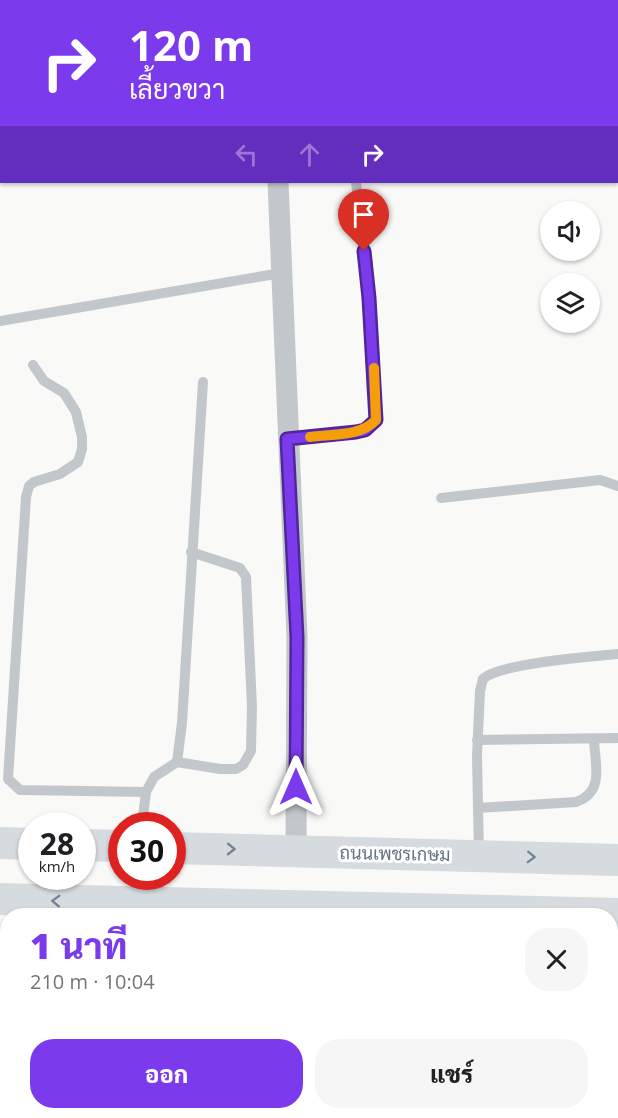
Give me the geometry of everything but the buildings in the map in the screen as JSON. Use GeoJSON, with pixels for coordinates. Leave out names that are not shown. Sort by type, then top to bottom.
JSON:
{"type":"FeatureCollection","features":[{"type":"Feature","properties":{"kind":"main road"},"geometry":{"type":"LineString","coordinates":[[0,843],[18,844]]}},
{"type":"Feature","properties":{"kind":"main road","name":"ถนนเพชรเกษม"},"geometry":{"type":"LineString","coordinates":[[186,848],[618,860]]}},
{"type":"Feature","properties":{"kind":"main road"},"geometry":{"type":"LineString","coordinates":[[0,898],[203,908]]}},
{"type":"Feature","properties":{"kind":"street"},"geometry":{"type":"LineString","coordinates":[[278,183],[297,637],[296,851]]}},
{"type":"Feature","properties":{"kind":"lane"},"geometry":{"type":"LineString","coordinates":[[287,439],[356,432],[365,430],[376,420],[369,298],[356,183]]}},
{"type":"Feature","properties":{"kind":"lane"},"geometry":{"type":"LineString","coordinates":[[0,321],[281,273]]}},
{"type":"Feature","properties":{"kind":"lane"},"geometry":{"type":"LineString","coordinates":[[33,365],[44,381],[64,393],[76,412],[82,437],[82,449],[78,462],[60,474],[34,482],[29,486],[26,497],[8,779],[20,790],[146,792]]}},
{"type":"Feature","properties":{"kind":"lane"},"geometry":{"type":"LineString","coordinates":[[177,762],[182,723],[202,382]]}},
{"type":"Feature","properties":{"kind":"lane"},"geometry":{"type":"LineString","coordinates":[[441,498],[600,480],[618,486]]}},
{"type":"Feature","properties":{"kind":"lane"},"geometry":{"type":"LineString","coordinates":[[144,812],[146,792],[154,777],[177,762],[220,769],[236,769],[243,765],[251,751],[252,707],[246,577],[240,568],[191,552]]}},
{"type":"Feature","properties":{"kind":"lane"},"geometry":{"type":"LineString","coordinates":[[479,855],[477,741],[480,691],[483,679],[488,674],[551,661],[618,654]]}},
{"type":"Feature","properties":{"kind":"lane"},"geometry":{"type":"LineString","coordinates":[[477,741],[618,738]]}},
{"type":"Feature","properties":{"kind":"lane"},"geometry":{"type":"LineString","coordinates":[[478,808],[576,802],[585,799],[594,789],[596,781],[594,740]]}},
{"type":"Feature","properties":{"kind":"slow traffic"},"geometry":{"type":"LineString","coordinates":[[310,437],[365,430],[376,420],[374,368]]}},
{"type":"Feature","properties":{"kind":"route"},"geometry":{"type":"LineString","coordinates":[[296,787],[297,637],[287,439],[356,432],[365,430],[376,420],[364,251]]}}]}
